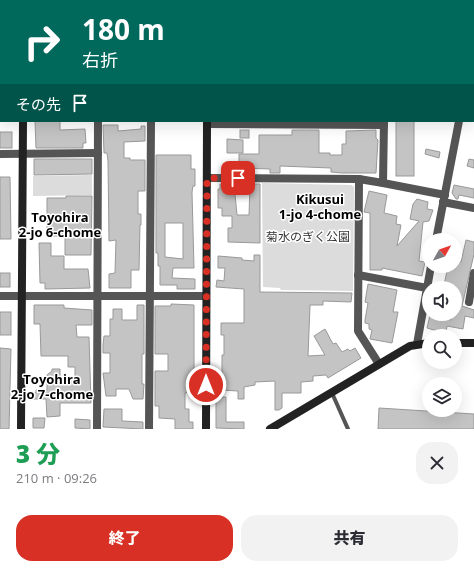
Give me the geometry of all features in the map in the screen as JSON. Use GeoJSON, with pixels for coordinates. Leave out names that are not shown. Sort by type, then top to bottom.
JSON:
{"type":"FeatureCollection","features":[{"type":"Feature","properties":{"kind":"street"},"geometry":{"type":"LineString","coordinates":[[21,429],[23,122]]}},
{"type":"Feature","properties":{"kind":"street"},"geometry":{"type":"LineString","coordinates":[[97,429],[98,122]]}},
{"type":"Feature","properties":{"kind":"street"},"geometry":{"type":"LineString","coordinates":[[149,429],[151,122]]}},
{"type":"Feature","properties":{"kind":"street"},"geometry":{"type":"LineString","coordinates":[[437,233],[459,122]]}},
{"type":"Feature","properties":{"kind":"street"},"geometry":{"type":"LineString","coordinates":[[206,429],[207,123],[384,123],[383,183]]}},
{"type":"Feature","properties":{"kind":"street"},"geometry":{"type":"LineString","coordinates":[[0,154],[98,153]]}},
{"type":"Feature","properties":{"kind":"street"},"geometry":{"type":"LineString","coordinates":[[207,178],[359,179],[383,183],[444,198],[474,208]]}},
{"type":"Feature","properties":{"kind":"street"},"geometry":{"type":"LineString","coordinates":[[359,179],[358,331],[379,364]]}},
{"type":"Feature","properties":{"kind":"street"},"geometry":{"type":"LineString","coordinates":[[469,302],[474,273]]}},
{"type":"Feature","properties":{"kind":"street"},"geometry":{"type":"LineString","coordinates":[[358,275],[422,287]]}},
{"type":"Feature","properties":{"kind":"street"},"geometry":{"type":"LineString","coordinates":[[0,296],[206,296]]}},
{"type":"Feature","properties":{"kind":"street"},"geometry":{"type":"LineString","coordinates":[[417,344],[422,316]]}},
{"type":"Feature","properties":{"kind":"street"},"geometry":{"type":"LineString","coordinates":[[462,343],[474,343]]}},
{"type":"Feature","properties":{"kind":"street"},"geometry":{"type":"LineString","coordinates":[[270,429],[379,364],[417,344],[422,344]]}},
{"type":"Feature","properties":{"kind":"lane"},"geometry":{"type":"LineString","coordinates":[[332,393],[348,429]]}},
{"type":"Feature","properties":{"kind":"green space"},"geometry":{"type":"Polygon","coordinates":[[[92,175],[92,195],[33,196],[33,176],[92,175]]]}},
{"type":"Feature","properties":{"kind":"green space","name":"菊水のぎく公園"},"geometry":{"type":"Polygon","coordinates":[[[262,183],[351,185],[354,187],[353,291],[281,290],[280,288],[263,287],[262,183]]]}},
{"type":"Feature","properties":{"kind":"building"},"geometry":{"type":"Polygon","coordinates":[[[35,122],[60,122],[60,130],[85,129],[86,143],[83,143],[83,148],[36,148],[35,122]]]}},
{"type":"Feature","properties":{"kind":"building"},"geometry":{"type":"Polygon","coordinates":[[[396,122],[414,122],[414,176],[396,176],[396,122]]]}},
{"type":"Feature","properties":{"kind":"building"},"geometry":{"type":"Polygon","coordinates":[[[103,125],[118,125],[118,131],[141,129],[141,126],[145,126],[145,141],[124,142],[124,158],[130,158],[130,160],[145,160],[145,191],[138,191],[138,214],[141,214],[139,270],[131,270],[131,288],[109,288],[109,274],[115,273],[116,240],[109,241],[108,161],[107,153],[104,153],[103,125]]]}},
{"type":"Feature","properties":{"kind":"building"},"geometry":{"type":"Polygon","coordinates":[[[240,130],[249,130],[249,138],[240,138],[240,130]]]}},
{"type":"Feature","properties":{"kind":"building"},"geometry":{"type":"Polygon","coordinates":[[[292,130],[319,130],[319,153],[342,155],[342,144],[346,144],[346,131],[376,130],[376,138],[378,140],[376,173],[342,173],[331,172],[331,168],[280,166],[280,173],[270,173],[270,169],[239,168],[239,154],[259,154],[259,135],[292,135],[292,130]]]}},
{"type":"Feature","properties":{"kind":"building"},"geometry":{"type":"Polygon","coordinates":[[[0,132],[12,132],[12,148],[0,148],[0,132]]]}},
{"type":"Feature","properties":{"kind":"building"},"geometry":{"type":"Polygon","coordinates":[[[227,139],[243,140],[243,153],[227,153],[227,139]]]}},
{"type":"Feature","properties":{"kind":"building"},"geometry":{"type":"Polygon","coordinates":[[[426,149],[440,152],[439,158],[425,154],[426,149]]]}},
{"type":"Feature","properties":{"kind":"building"},"geometry":{"type":"Polygon","coordinates":[[[156,155],[191,155],[191,169],[195,169],[195,186],[193,186],[192,192],[194,268],[173,268],[172,278],[195,279],[195,289],[177,289],[177,285],[160,285],[160,266],[158,266],[158,253],[156,253],[156,155]],[[165,223],[165,257],[183,259],[183,223],[165,223]]]}},
{"type":"Feature","properties":{"kind":"building"},"geometry":{"type":"Polygon","coordinates":[[[34,159],[92,159],[92,174],[34,175],[34,159]]]}},
{"type":"Feature","properties":{"kind":"building"},"geometry":{"type":"Polygon","coordinates":[[[469,159],[474,160],[474,168],[467,166],[469,159]]]}},
{"type":"Feature","properties":{"kind":"building"},"geometry":{"type":"Polygon","coordinates":[[[0,177],[10,177],[11,239],[0,239],[0,177]]]}},
{"type":"Feature","properties":{"kind":"building"},"geometry":{"type":"Polygon","coordinates":[[[220,184],[234,184],[237,215],[249,215],[250,184],[260,184],[260,243],[228,242],[228,228],[232,228],[232,216],[222,216],[222,208],[218,208],[218,189],[220,189],[220,184]]]}},
{"type":"Feature","properties":{"kind":"building"},"geometry":{"type":"Polygon","coordinates":[[[454,185],[474,189],[474,198],[459,195],[458,199],[456,199],[452,193],[454,185]]]}},
{"type":"Feature","properties":{"kind":"building"},"geometry":{"type":"Polygon","coordinates":[[[369,191],[387,195],[384,213],[397,216],[396,224],[401,225],[397,246],[419,221],[410,219],[413,204],[417,199],[428,202],[427,209],[433,210],[429,221],[423,222],[419,261],[422,262],[422,276],[382,268],[382,270],[370,270],[370,213],[364,212],[369,191]]]}},
{"type":"Feature","properties":{"kind":"building"},"geometry":{"type":"Polygon","coordinates":[[[66,196],[92,196],[91,255],[65,255],[65,236],[47,236],[47,198],[66,198],[66,196]]]}},
{"type":"Feature","properties":{"kind":"building"},"geometry":{"type":"Polygon","coordinates":[[[466,240],[474,242],[474,254],[462,306],[462,281],[445,281],[447,273],[462,273],[462,258],[466,240]]]}},
{"type":"Feature","properties":{"kind":"building"},"geometry":{"type":"Polygon","coordinates":[[[39,243],[51,243],[51,256],[64,256],[64,269],[88,269],[90,288],[45,289],[45,283],[40,283],[39,243]]]}},
{"type":"Feature","properties":{"kind":"building"},"geometry":{"type":"Polygon","coordinates":[[[254,255],[260,255],[260,292],[352,293],[351,302],[323,301],[323,305],[310,305],[308,356],[325,355],[314,336],[325,329],[333,344],[336,343],[342,352],[348,349],[350,351],[355,348],[361,358],[328,378],[326,375],[313,376],[313,381],[301,382],[301,393],[282,393],[282,408],[279,410],[275,410],[275,381],[255,382],[255,385],[244,387],[244,399],[238,399],[238,391],[222,390],[222,355],[224,355],[224,335],[221,335],[221,323],[244,323],[244,289],[216,287],[217,280],[224,281],[225,268],[218,268],[218,256],[242,258],[242,260],[254,261],[254,255]]]}},
{"type":"Feature","properties":{"kind":"building"},"geometry":{"type":"Polygon","coordinates":[[[0,273],[10,273],[10,287],[0,287],[0,273]]]}},
{"type":"Feature","properties":{"kind":"building"},"geometry":{"type":"Polygon","coordinates":[[[368,284],[397,290],[393,312],[398,312],[392,343],[370,339],[372,330],[369,329],[369,324],[365,323],[368,303],[365,302],[368,284]]]}},
{"type":"Feature","properties":{"kind":"building"},"geometry":{"type":"Polygon","coordinates":[[[171,304],[194,305],[194,371],[196,391],[185,393],[185,409],[189,409],[189,422],[193,422],[193,429],[175,429],[175,419],[159,418],[159,406],[155,406],[155,371],[168,371],[168,354],[155,354],[155,306],[171,306],[171,304]]]}},
{"type":"Feature","properties":{"kind":"building"},"geometry":{"type":"Polygon","coordinates":[[[34,305],[64,305],[64,308],[92,310],[92,325],[76,325],[77,337],[89,337],[91,403],[60,403],[60,416],[47,417],[46,399],[33,399],[33,394],[36,390],[47,390],[47,375],[52,371],[52,369],[60,369],[60,381],[75,381],[75,367],[68,367],[68,356],[41,356],[40,324],[34,324],[34,305]]]}},
{"type":"Feature","properties":{"kind":"building"},"geometry":{"type":"Polygon","coordinates":[[[137,305],[144,305],[144,354],[142,354],[142,384],[144,384],[143,399],[133,399],[129,389],[116,389],[116,396],[106,396],[103,373],[110,373],[110,353],[103,353],[103,345],[104,336],[110,336],[110,319],[113,319],[113,309],[122,309],[122,320],[137,320],[137,305]]]}},
{"type":"Feature","properties":{"kind":"building"},"geometry":{"type":"Polygon","coordinates":[[[462,306],[474,310],[474,318],[465,316],[463,329],[447,326],[446,329],[427,328],[429,321],[462,321],[462,306]]]}},
{"type":"Feature","properties":{"kind":"building"},"geometry":{"type":"Polygon","coordinates":[[[0,312],[11,312],[11,335],[0,335],[0,312]]]}},
{"type":"Feature","properties":{"kind":"building"},"geometry":{"type":"Polygon","coordinates":[[[0,348],[11,349],[9,429],[0,429],[0,348]]]}},
{"type":"Feature","properties":{"kind":"building"},"geometry":{"type":"Polygon","coordinates":[[[216,397],[226,397],[226,422],[244,422],[244,429],[216,428],[216,397]]]}},
{"type":"Feature","properties":{"kind":"building"},"geometry":{"type":"Polygon","coordinates":[[[379,408],[422,411],[422,417],[462,417],[462,413],[474,414],[474,429],[378,429],[379,408]]]}},
{"type":"Feature","properties":{"kind":"building"},"geometry":{"type":"Polygon","coordinates":[[[104,409],[122,409],[122,421],[143,422],[143,429],[103,427],[104,409]]]}},
{"type":"Feature","properties":{"kind":"building"},"geometry":{"type":"Polygon","coordinates":[[[33,418],[45,418],[44,428],[33,428],[33,418]]]}},
{"type":"Feature","properties":{"kind":"building"},"geometry":{"type":"Polygon","coordinates":[[[75,419],[90,420],[90,429],[75,428],[75,419]]]}},
{"type":"Feature","properties":{"kind":"district","name":"Kikusui 1-jo 4-chome"},"geometry":{"type":"Point","coordinates":[320,206]}},
{"type":"Feature","properties":{"kind":"district","name":"Toyohira 2-jo 6-chome"},"geometry":{"type":"Point","coordinates":[60,224]}},
{"type":"Feature","properties":{"kind":"district","name":"Toyohira 2-jo 7-chome"},"geometry":{"type":"Point","coordinates":[52,386]}},
{"type":"Feature","properties":{"kind":"route"},"geometry":{"type":"LineString","coordinates":[[206,385],[207,178],[238,178]]}}]}
